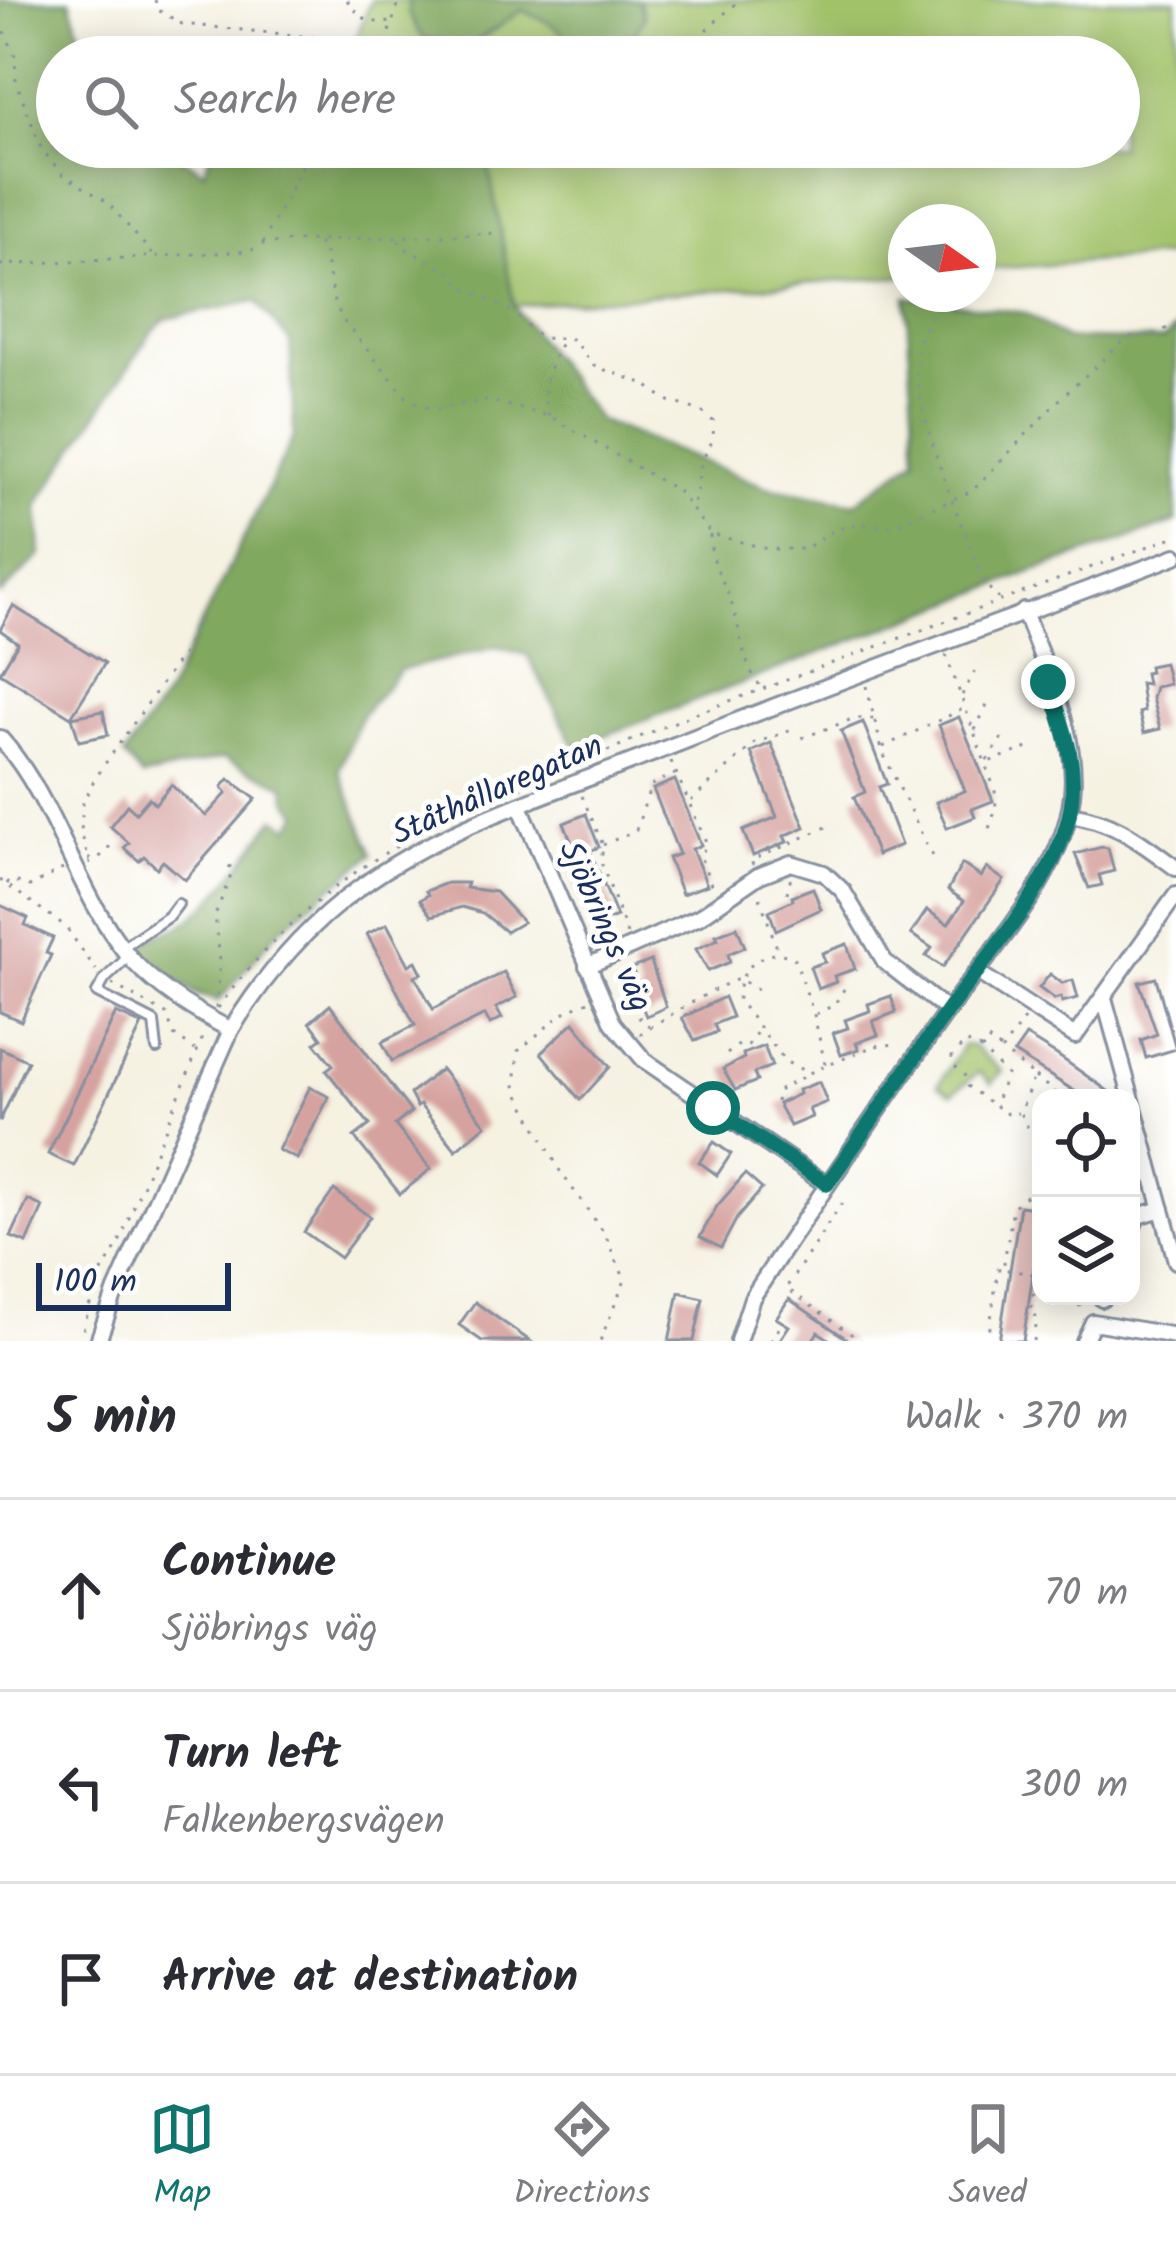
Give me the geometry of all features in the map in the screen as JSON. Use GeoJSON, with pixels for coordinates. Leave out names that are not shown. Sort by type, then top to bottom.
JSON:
{"type":"FeatureCollection","features":[{"type":"Feature","properties":{"kind":"street","name":"Ståthållaregatan"},"geometry":{"type":"LineString","coordinates":[[98,1341],[231,1030],[288,953],[356,890],[408,856],[520,806],[1176,556]]}},
{"type":"Feature","properties":{"kind":"street"},"geometry":{"type":"LineString","coordinates":[[738,1341],[752,1298],[1062,841],[1070,814],[1073,767],[1024,611]]}},
{"type":"Feature","properties":{"kind":"street"},"geometry":{"type":"LineString","coordinates":[[0,738],[33,787],[125,952],[231,1030]]}},
{"type":"Feature","properties":{"kind":"street","name":"Sjöbrings väg"},"geometry":{"type":"LineString","coordinates":[[520,806],[613,1024],[644,1060],[827,1184]]}},
{"type":"Feature","properties":{"kind":"street"},"geometry":{"type":"LineString","coordinates":[[1070,814],[1101,819],[1123,829],[1176,868]]}},
{"type":"Feature","properties":{"kind":"street"},"geometry":{"type":"LineString","coordinates":[[586,966],[699,917],[758,876],[791,862],[824,873],[843,891],[885,962],[948,1011]]}},
{"type":"Feature","properties":{"kind":"street"},"geometry":{"type":"LineString","coordinates":[[977,972],[1075,1036],[1176,895]]}},
{"type":"Feature","properties":{"kind":"street"},"geometry":{"type":"LineString","coordinates":[[1104,998],[1176,1261]]}},
{"type":"Feature","properties":{"kind":"street"},"geometry":{"type":"LineString","coordinates":[[1140,1215],[1162,1209]]}},
{"type":"Feature","properties":{"kind":"street"},"geometry":{"type":"LineString","coordinates":[[1084,1341],[1094,1320],[1176,1336]]}},
{"type":"Feature","properties":{"kind":"lane"},"geometry":{"type":"LineString","coordinates":[[157,1049],[154,1022],[98,993],[125,952],[178,904]]}},
{"type":"Feature","properties":{"kind":"path"},"geometry":{"type":"LineString","coordinates":[[155,0],[158,10],[182,24],[303,36]]}},
{"type":"Feature","properties":{"kind":"path"},"geometry":{"type":"LineString","coordinates":[[347,0],[362,18],[375,24],[392,22]]}},
{"type":"Feature","properties":{"kind":"path"},"geometry":{"type":"LineString","coordinates":[[388,36],[400,0]]}},
{"type":"Feature","properties":{"kind":"path"},"geometry":{"type":"LineString","coordinates":[[699,36],[740,0]]}},
{"type":"Feature","properties":{"kind":"path"},"geometry":{"type":"LineString","coordinates":[[0,20],[36,135]]}},
{"type":"Feature","properties":{"kind":"path"},"geometry":{"type":"LineString","coordinates":[[57,168],[107,202],[157,258]]}},
{"type":"Feature","properties":{"kind":"path"},"geometry":{"type":"LineString","coordinates":[[262,244],[301,168]]}},
{"type":"Feature","properties":{"kind":"path"},"geometry":{"type":"LineString","coordinates":[[0,265],[250,251],[262,244],[500,233]]}},
{"type":"Feature","properties":{"kind":"path"},"geometry":{"type":"LineString","coordinates":[[398,238],[401,246],[451,273],[464,287],[508,309],[541,338],[572,339],[594,366],[645,384],[666,400],[701,411],[713,421],[714,442],[702,464],[700,487],[690,508]]}},
{"type":"Feature","properties":{"kind":"path"},"geometry":{"type":"LineString","coordinates":[[318,243],[324,249],[334,302],[344,323],[409,400],[434,410],[486,400],[549,416],[678,491],[710,533],[768,549],[805,549],[835,530],[857,524],[892,526],[953,501],[991,476],[1062,397],[1127,338],[1150,336],[1176,324]]}},
{"type":"Feature","properties":{"kind":"path"},"geometry":{"type":"LineString","coordinates":[[932,312],[919,339],[916,367],[924,419],[986,585],[1001,602],[1176,536]]}},
{"type":"Feature","properties":{"kind":"path"},"geometry":{"type":"LineString","coordinates":[[549,416],[546,370],[562,340]]}},
{"type":"Feature","properties":{"kind":"path"},"geometry":{"type":"LineString","coordinates":[[710,533],[710,558],[731,601],[748,671],[763,688]]}},
{"type":"Feature","properties":{"kind":"path"},"geometry":{"type":"LineString","coordinates":[[90,864],[81,832],[83,802],[184,652],[201,617]]}},
{"type":"Feature","properties":{"kind":"path"},"geometry":{"type":"LineString","coordinates":[[941,642],[995,790],[996,809],[987,834]]}},
{"type":"Feature","properties":{"kind":"path"},"geometry":{"type":"LineString","coordinates":[[961,696],[976,669]]}},
{"type":"Feature","properties":{"kind":"path"},"geometry":{"type":"LineString","coordinates":[[860,674],[882,748],[932,856]]}},
{"type":"Feature","properties":{"kind":"path"},"geometry":{"type":"LineString","coordinates":[[974,732],[989,701]]}},
{"type":"Feature","properties":{"kind":"path"},"geometry":{"type":"LineString","coordinates":[[882,748],[965,708]]}},
{"type":"Feature","properties":{"kind":"path"},"geometry":{"type":"LineString","coordinates":[[802,737],[855,718],[876,719]]}},
{"type":"Feature","properties":{"kind":"path"},"geometry":{"type":"LineString","coordinates":[[689,802],[755,743],[798,728]]}},
{"type":"Feature","properties":{"kind":"path"},"geometry":{"type":"LineString","coordinates":[[985,763],[1001,738]]}},
{"type":"Feature","properties":{"kind":"path"},"geometry":{"type":"LineString","coordinates":[[666,748],[707,844],[700,856],[719,904]]}},
{"type":"Feature","properties":{"kind":"path"},"geometry":{"type":"LineString","coordinates":[[985,763],[1028,748]]}},
{"type":"Feature","properties":{"kind":"path"},"geometry":{"type":"LineString","coordinates":[[603,845],[636,830],[651,785],[677,774]]}},
{"type":"Feature","properties":{"kind":"path"},"geometry":{"type":"LineString","coordinates":[[577,783],[603,845],[601,862],[632,947]]}},
{"type":"Feature","properties":{"kind":"path"},"geometry":{"type":"LineString","coordinates":[[758,876],[752,861],[833,824]]}},
{"type":"Feature","properties":{"kind":"path"},"geometry":{"type":"LineString","coordinates":[[80,1341],[96,1282],[118,1245],[214,1015],[220,962],[215,915],[232,873],[229,864]]}},
{"type":"Feature","properties":{"kind":"path"},"geometry":{"type":"LineString","coordinates":[[0,880],[65,926],[105,979],[166,1014],[175,1035],[196,1052]]}},
{"type":"Feature","properties":{"kind":"path"},"geometry":{"type":"LineString","coordinates":[[7,884],[10,880],[34,884]]}},
{"type":"Feature","properties":{"kind":"path"},"geometry":{"type":"LineString","coordinates":[[760,898],[779,953]]}},
{"type":"Feature","properties":{"kind":"path"},"geometry":{"type":"LineString","coordinates":[[628,1041],[691,1007],[724,982],[740,979],[762,957],[779,953],[796,959],[825,1064]]}},
{"type":"Feature","properties":{"kind":"path"},"geometry":{"type":"LineString","coordinates":[[740,979],[757,990]]}},
{"type":"Feature","properties":{"kind":"path"},"geometry":{"type":"LineString","coordinates":[[740,979],[737,1000],[758,1030],[786,1062],[809,1073]]}},
{"type":"Feature","properties":{"kind":"path"},"geometry":{"type":"LineString","coordinates":[[814,1015],[834,1005],[846,986]]}},
{"type":"Feature","properties":{"kind":"path"},"geometry":{"type":"LineString","coordinates":[[600,995],[562,1013],[518,1051],[515,1088],[560,1172],[605,1234],[625,1280],[600,1341]]}},
{"type":"Feature","properties":{"kind":"path"},"geometry":{"type":"LineString","coordinates":[[628,995],[650,1028]]}},
{"type":"Feature","properties":{"kind":"path"},"geometry":{"type":"LineString","coordinates":[[1002,1050],[1031,1008]]}},
{"type":"Feature","properties":{"kind":"path"},"geometry":{"type":"LineString","coordinates":[[727,1054],[740,1044],[748,1045],[758,1030]]}},
{"type":"Feature","properties":{"kind":"path"},"geometry":{"type":"LineString","coordinates":[[982,1050],[988,1040],[1051,1089]]}},
{"type":"Feature","properties":{"kind":"path"},"geometry":{"type":"LineString","coordinates":[[994,1105],[1007,1075],[1005,1069],[965,1042],[952,1064],[964,1074],[973,1092],[1007,1114],[1020,1113]]}},
{"type":"Feature","properties":{"kind":"path"},"geometry":{"type":"LineString","coordinates":[[776,1102],[778,1091],[825,1064],[874,1046],[896,1044]]}},
{"type":"Feature","properties":{"kind":"path"},"geometry":{"type":"LineString","coordinates":[[1032,1130],[1020,1113],[1034,1076]]}},
{"type":"Feature","properties":{"kind":"path"},"geometry":{"type":"LineString","coordinates":[[1004,1270],[1013,1207],[1032,1191]]}},
{"type":"Feature","properties":{"kind":"path"},"geometry":{"type":"LineString","coordinates":[[842,1203],[786,1288],[862,1341]]}},
{"type":"Feature","properties":{"kind":"path"},"geometry":{"type":"LineString","coordinates":[[988,1341],[998,1269],[1032,1274]]}},
{"type":"Feature","properties":{"kind":"path"},"geometry":{"type":"LineString","coordinates":[[1033,1305],[1034,1341]]}},
{"type":"Feature","properties":{"kind":"path"},"geometry":{"type":"LineString","coordinates":[[1079,1305],[1094,1320]]}},
{"type":"Feature","properties":{"kind":"path"},"geometry":{"type":"LineString","coordinates":[[771,1341],[781,1325]]}},
{"type":"Feature","properties":{"kind":"green space"},"geometry":{"type":"Polygon","coordinates":[[[0,0],[70,0],[81,36],[36,36],[36,168],[489,168],[514,306],[598,420],[766,487],[855,503],[916,458],[907,312],[996,309],[1026,313],[1066,339],[1163,340],[1176,328],[1176,522],[1029,573],[575,747],[527,655],[497,647],[400,670],[362,715],[339,770],[373,854],[279,930],[219,1001],[198,995],[175,980],[137,947],[201,910],[275,818],[290,827],[299,813],[287,800],[285,786],[223,758],[142,777],[124,756],[166,695],[294,436],[290,342],[256,301],[165,319],[152,332],[38,504],[41,555],[0,595],[0,0]]]}},
{"type":"Feature","properties":{"kind":"green space"},"geometry":{"type":"Polygon","coordinates":[[[371,0],[408,0],[409,15],[446,36],[357,36],[371,0]]]}},
{"type":"Feature","properties":{"kind":"green space"},"geometry":{"type":"Polygon","coordinates":[[[408,0],[639,0],[644,17],[634,36],[567,36],[522,10],[484,36],[422,36],[409,15],[408,0]]]}},
{"type":"Feature","properties":{"kind":"green space"},"geometry":{"type":"Polygon","coordinates":[[[639,0],[1176,0],[1176,247],[1167,256],[996,269],[996,204],[888,204],[888,277],[514,306],[489,168],[1140,168],[1140,36],[616,36],[644,17],[639,0]]]}},
{"type":"Feature","properties":{"kind":"green space"},"geometry":{"type":"Polygon","coordinates":[[[522,10],[551,24],[567,36],[484,36],[522,10]]]}},
{"type":"Feature","properties":{"kind":"green space"},"geometry":{"type":"Polygon","coordinates":[[[963,1045],[973,1046],[1002,1071],[991,1084],[979,1072],[952,1094],[938,1085],[963,1045]]]}},
{"type":"Feature","properties":{"kind":"building"},"geometry":{"type":"Polygon","coordinates":[[[13,606],[105,663],[71,717],[0,673],[18,643],[0,630],[13,606]]]}},
{"type":"Feature","properties":{"kind":"building"},"geometry":{"type":"Polygon","coordinates":[[[1164,663],[1169,684],[1155,687],[1152,698],[1160,729],[1144,733],[1140,683],[1147,684],[1149,666],[1164,663]]]}},
{"type":"Feature","properties":{"kind":"building"},"geometry":{"type":"Polygon","coordinates":[[[103,711],[108,735],[79,741],[72,717],[103,711]]]}},
{"type":"Feature","properties":{"kind":"building"},"geometry":{"type":"Polygon","coordinates":[[[959,717],[993,801],[972,809],[975,817],[947,828],[936,802],[965,791],[939,725],[959,717]]]}},
{"type":"Feature","properties":{"kind":"building"},"geometry":{"type":"Polygon","coordinates":[[[863,722],[887,784],[879,787],[901,845],[877,855],[854,797],[865,792],[841,731],[863,722]]]}},
{"type":"Feature","properties":{"kind":"building"},"geometry":{"type":"Polygon","coordinates":[[[771,743],[805,827],[784,836],[787,842],[753,856],[743,831],[777,817],[751,752],[771,743]]]}},
{"type":"Feature","properties":{"kind":"building"},"geometry":{"type":"Polygon","coordinates":[[[229,779],[256,799],[185,880],[163,861],[157,868],[144,856],[139,861],[124,848],[129,843],[110,826],[127,805],[136,813],[149,798],[155,804],[171,785],[206,816],[227,793],[222,787],[229,779]]]}},
{"type":"Feature","properties":{"kind":"building"},"geometry":{"type":"Polygon","coordinates":[[[675,780],[701,845],[692,849],[707,885],[682,894],[668,858],[679,854],[653,789],[675,780]]]}},
{"type":"Feature","properties":{"kind":"building"},"geometry":{"type":"Polygon","coordinates":[[[586,814],[599,847],[590,851],[617,917],[592,926],[566,860],[577,856],[564,823],[586,814]]]}},
{"type":"Feature","properties":{"kind":"building"},"geometry":{"type":"Polygon","coordinates":[[[1108,848],[1114,871],[1099,875],[1102,885],[1089,888],[1075,854],[1108,848]]]}},
{"type":"Feature","properties":{"kind":"building"},"geometry":{"type":"Polygon","coordinates":[[[962,864],[981,877],[987,868],[1004,880],[943,967],[926,956],[932,948],[911,934],[927,910],[948,924],[964,901],[948,890],[962,864]]]}},
{"type":"Feature","properties":{"kind":"building"},"geometry":{"type":"Polygon","coordinates":[[[447,883],[467,883],[466,888],[495,892],[523,922],[506,932],[483,913],[462,907],[432,916],[420,900],[428,895],[426,891],[447,883]]]}},
{"type":"Feature","properties":{"kind":"building"},"geometry":{"type":"Polygon","coordinates":[[[813,888],[821,909],[776,930],[769,911],[813,888]]]}},
{"type":"Feature","properties":{"kind":"building"},"geometry":{"type":"Polygon","coordinates":[[[0,905],[28,918],[25,925],[53,938],[46,953],[51,955],[21,1021],[0,1012],[0,905]]]}},
{"type":"Feature","properties":{"kind":"building"},"geometry":{"type":"Polygon","coordinates":[[[387,924],[409,965],[416,961],[422,973],[415,976],[433,1009],[504,972],[517,997],[496,1008],[502,1018],[490,1024],[485,1015],[392,1061],[382,1042],[415,1025],[367,934],[387,924]]]}},
{"type":"Feature","properties":{"kind":"building"},"geometry":{"type":"Polygon","coordinates":[[[737,927],[745,947],[728,954],[730,962],[708,971],[696,949],[737,927]]]}},
{"type":"Feature","properties":{"kind":"building"},"geometry":{"type":"Polygon","coordinates":[[[847,944],[855,969],[834,976],[836,982],[818,989],[810,967],[825,962],[822,953],[847,944]]]}},
{"type":"Feature","properties":{"kind":"building"},"geometry":{"type":"Polygon","coordinates":[[[651,961],[666,1007],[646,1016],[632,968],[651,961]]]}},
{"type":"Feature","properties":{"kind":"building"},"geometry":{"type":"Polygon","coordinates":[[[1050,974],[1062,983],[1073,980],[1078,998],[1062,1002],[1061,997],[1054,999],[1039,988],[1050,974]]]}},
{"type":"Feature","properties":{"kind":"building"},"geometry":{"type":"Polygon","coordinates":[[[1156,978],[1176,1049],[1146,1058],[1141,1040],[1157,1034],[1139,982],[1156,978]]]}},
{"type":"Feature","properties":{"kind":"building"},"geometry":{"type":"Polygon","coordinates":[[[891,996],[896,1012],[873,1021],[878,1035],[841,1055],[833,1033],[848,1028],[845,1020],[870,1011],[868,1004],[891,996]]]}},
{"type":"Feature","properties":{"kind":"building"},"geometry":{"type":"Polygon","coordinates":[[[724,997],[732,1017],[714,1024],[717,1032],[695,1041],[682,1018],[724,997]]]}},
{"type":"Feature","properties":{"kind":"building"},"geometry":{"type":"Polygon","coordinates":[[[330,1005],[411,1112],[395,1125],[431,1169],[400,1194],[354,1137],[370,1125],[326,1070],[333,1065],[315,1043],[322,1038],[310,1022],[330,1005]]]}},
{"type":"Feature","properties":{"kind":"building"},"geometry":{"type":"Polygon","coordinates":[[[116,1013],[142,1025],[74,1166],[48,1154],[116,1013]]]}},
{"type":"Feature","properties":{"kind":"building"},"geometry":{"type":"Polygon","coordinates":[[[574,1022],[610,1067],[580,1100],[541,1053],[574,1022]]]}},
{"type":"Feature","properties":{"kind":"building"},"geometry":{"type":"Polygon","coordinates":[[[1026,1036],[1105,1089],[1071,1089],[1014,1053],[1026,1036]]]}},
{"type":"Feature","properties":{"kind":"building"},"geometry":{"type":"Polygon","coordinates":[[[764,1046],[772,1066],[754,1073],[757,1081],[735,1090],[723,1069],[764,1046]]]}},
{"type":"Feature","properties":{"kind":"building"},"geometry":{"type":"Polygon","coordinates":[[[0,1048],[28,1061],[0,1121],[0,1048]]]}},
{"type":"Feature","properties":{"kind":"building"},"geometry":{"type":"Polygon","coordinates":[[[441,1069],[486,1125],[456,1150],[410,1094],[441,1069]]]}},
{"type":"Feature","properties":{"kind":"building"},"geometry":{"type":"Polygon","coordinates":[[[819,1082],[827,1102],[809,1109],[812,1117],[790,1126],[778,1104],[819,1082]]]}},
{"type":"Feature","properties":{"kind":"building"},"geometry":{"type":"Polygon","coordinates":[[[310,1087],[329,1097],[297,1159],[278,1150],[310,1087]]]}},
{"type":"Feature","properties":{"kind":"building"},"geometry":{"type":"Polygon","coordinates":[[[714,1142],[731,1154],[717,1175],[699,1162],[714,1142]]]}},
{"type":"Feature","properties":{"kind":"building"},"geometry":{"type":"Polygon","coordinates":[[[745,1174],[762,1189],[737,1218],[721,1248],[700,1237],[717,1206],[745,1174]]]}},
{"type":"Feature","properties":{"kind":"building"},"geometry":{"type":"Polygon","coordinates":[[[334,1190],[370,1217],[340,1258],[304,1232],[334,1190]]]}},
{"type":"Feature","properties":{"kind":"building"},"geometry":{"type":"Polygon","coordinates":[[[28,1200],[43,1207],[27,1243],[11,1237],[28,1200]]]}},
{"type":"Feature","properties":{"kind":"building"},"geometry":{"type":"Polygon","coordinates":[[[1020,1206],[1032,1208],[1032,1280],[1023,1341],[999,1341],[1020,1206]]]}},
{"type":"Feature","properties":{"kind":"building"},"geometry":{"type":"Polygon","coordinates":[[[679,1292],[703,1298],[694,1341],[669,1341],[679,1292]]]}},
{"type":"Feature","properties":{"kind":"building"},"geometry":{"type":"Polygon","coordinates":[[[789,1299],[850,1341],[832,1341],[818,1332],[812,1341],[779,1341],[789,1326],[776,1318],[789,1299]]]}},
{"type":"Feature","properties":{"kind":"building"},"geometry":{"type":"Polygon","coordinates":[[[475,1302],[530,1341],[482,1341],[459,1325],[475,1302]]]}},
{"type":"Feature","properties":{"kind":"route"},"geometry":{"type":"LineString","coordinates":[[713,1108],[827,1184],[1021,909],[1062,841],[1070,814],[1073,767],[1048,682]]}}]}
